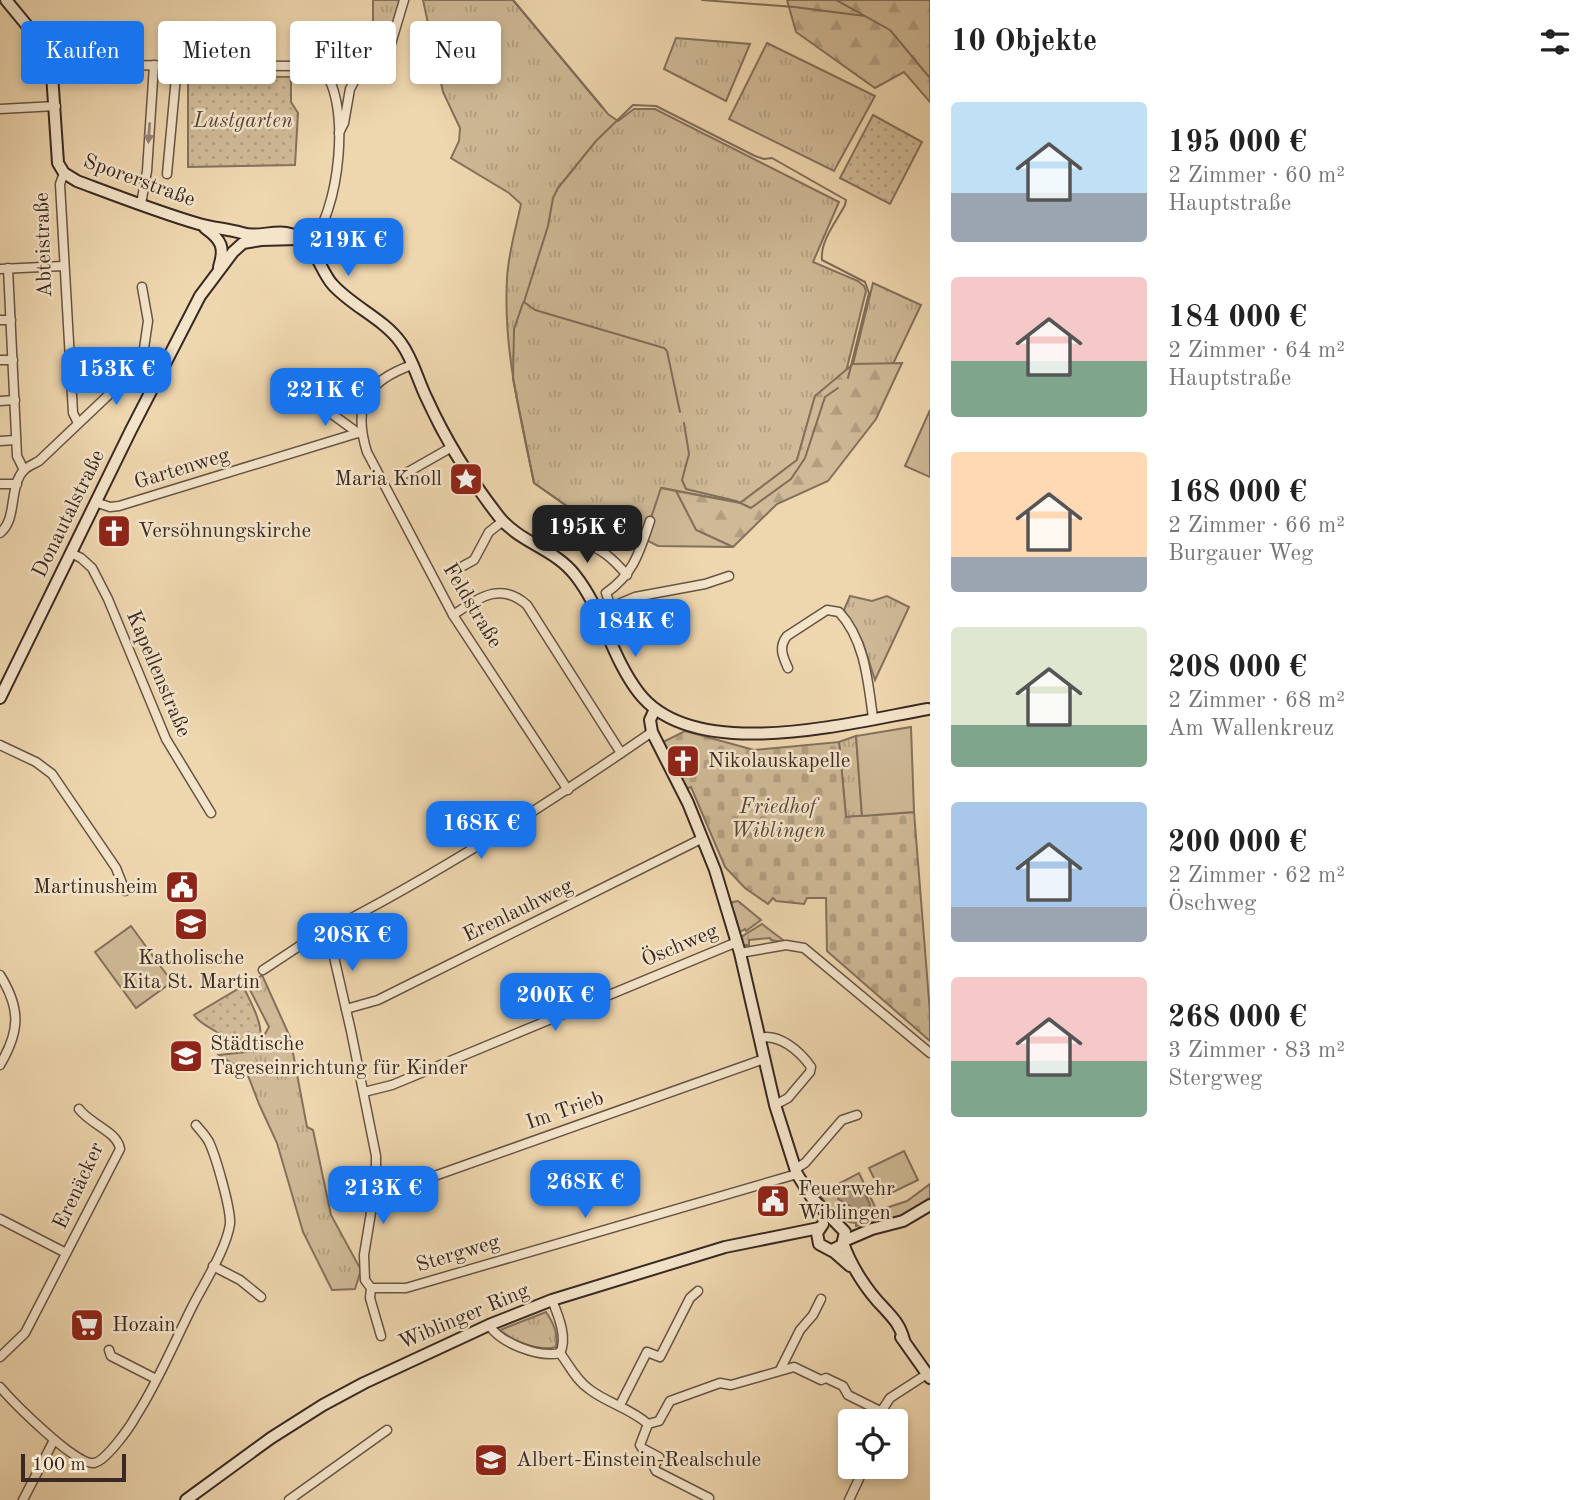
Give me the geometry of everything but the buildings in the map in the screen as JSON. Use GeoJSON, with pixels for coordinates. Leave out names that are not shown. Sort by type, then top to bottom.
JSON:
{"type":"FeatureCollection","features":[{"type":"Feature","properties":{"kind":"main road"},"geometry":{"type":"LineString","coordinates":[[6,0],[23,21]]}},
{"type":"Feature","properties":{"kind":"main road","name":"Abteistraße"},"geometry":{"type":"LineString","coordinates":[[54,84],[58,163],[64,173]]}},
{"type":"Feature","properties":{"kind":"main road","name":"Sporerstraße"},"geometry":{"type":"LineString","coordinates":[[64,173],[77,181],[200,225],[227,230]]}},
{"type":"Feature","properties":{"kind":"main road","name":"Sporerstraße"},"geometry":{"type":"LineString","coordinates":[[200,225],[216,236],[222,244]]}},
{"type":"Feature","properties":{"kind":"main road"},"geometry":{"type":"LineString","coordinates":[[216,275],[222,256],[221,236],[227,230],[293,234],[304,242],[340,292],[393,333],[406,350],[452,447],[503,521],[516,533],[567,566],[581,583],[622,668],[641,695],[658,711],[697,727],[732,733],[762,734],[789,733],[929,708]]}},
{"type":"Feature","properties":{"kind":"main road"},"geometry":{"type":"LineString","coordinates":[[238,247],[242,238],[239,232]]}},
{"type":"Feature","properties":{"kind":"main road"},"geometry":{"type":"LineString","coordinates":[[222,244],[229,250],[246,242],[261,240],[304,242]]}},
{"type":"Feature","properties":{"kind":"main road","name":"Donautalstraße"},"geometry":{"type":"LineString","coordinates":[[0,698],[197,301],[238,247]]}},
{"type":"Feature","properties":{"kind":"main road"},"geometry":{"type":"LineString","coordinates":[[658,711],[650,720],[652,733],[703,838],[718,877],[738,948],[775,1105],[796,1171],[812,1198],[838,1225],[857,1272]]}},
{"type":"Feature","properties":{"kind":"main road"},"geometry":{"type":"LineString","coordinates":[[812,1198],[820,1227],[818,1242],[823,1248],[832,1250],[857,1272],[896,1321],[904,1340],[929,1376]]}},
{"type":"Feature","properties":{"kind":"main road"},"geometry":{"type":"LineString","coordinates":[[832,1250],[872,1230],[902,1221],[930,1205]]}},
{"type":"Feature","properties":{"kind":"main road"},"geometry":{"type":"LineString","coordinates":[[820,1227],[838,1225],[872,1230]]}},
{"type":"Feature","properties":{"kind":"main road","name":"Wiblinger Ring"},"geometry":{"type":"LineString","coordinates":[[186,1500],[271,1438],[323,1405],[364,1382],[489,1325],[552,1300],[725,1247],[820,1227]]}},
{"type":"Feature","properties":{"kind":"main road","name":"Wiblinger Ring"},"geometry":{"type":"LineString","coordinates":[[786,1235],[818,1242]]}},
{"type":"Feature","properties":{"kind":"street"},"geometry":{"type":"LineString","coordinates":[[396,25],[404,0]]}},
{"type":"Feature","properties":{"kind":"street"},"geometry":{"type":"LineString","coordinates":[[144,65],[158,65]]}},
{"type":"Feature","properties":{"kind":"street"},"geometry":{"type":"LineString","coordinates":[[141,204],[147,171],[154,65]]}},
{"type":"Feature","properties":{"kind":"street"},"geometry":{"type":"LineString","coordinates":[[167,174],[175,84]]}},
{"type":"Feature","properties":{"kind":"street"},"geometry":{"type":"LineString","coordinates":[[304,242],[320,232],[332,204],[337,173],[338,133],[331,84]]}},
{"type":"Feature","properties":{"kind":"street"},"geometry":{"type":"LineString","coordinates":[[338,133],[344,123],[353,84]]}},
{"type":"Feature","properties":{"kind":"street"},"geometry":{"type":"LineString","coordinates":[[0,109],[55,106]]}},
{"type":"Feature","properties":{"kind":"street","name":"Abteistraße"},"geometry":{"type":"LineString","coordinates":[[64,173],[60,184],[63,266],[73,413],[78,424]]}},
{"type":"Feature","properties":{"kind":"street"},"geometry":{"type":"LineString","coordinates":[[24,470],[17,456],[13,360],[4,268],[63,266]]}},
{"type":"Feature","properties":{"kind":"street"},"geometry":{"type":"LineString","coordinates":[[140,376],[148,321],[142,287]]}},
{"type":"Feature","properties":{"kind":"street"},"geometry":{"type":"LineString","coordinates":[[0,320],[10,320]]}},
{"type":"Feature","properties":{"kind":"street"},"geometry":{"type":"LineString","coordinates":[[0,360],[13,360]]}},
{"type":"Feature","properties":{"kind":"street"},"geometry":{"type":"LineString","coordinates":[[310,398],[360,432],[363,404],[373,387],[384,377],[412,365]]}},
{"type":"Feature","properties":{"kind":"street"},"geometry":{"type":"LineString","coordinates":[[0,533],[9,517],[17,484],[24,470],[39,461],[118,386],[140,376],[155,383]]}},
{"type":"Feature","properties":{"kind":"street"},"geometry":{"type":"LineString","coordinates":[[0,401],[15,400]]}},
{"type":"Feature","properties":{"kind":"street","name":"Gartenweg"},"geometry":{"type":"LineString","coordinates":[[95,502],[110,507],[118,506],[360,432]]}},
{"type":"Feature","properties":{"kind":"street","name":"Feldstraße"},"geometry":{"type":"LineString","coordinates":[[360,432],[371,460],[453,615],[568,790]]}},
{"type":"Feature","properties":{"kind":"street"},"geometry":{"type":"LineString","coordinates":[[0,440],[16,440]]}},
{"type":"Feature","properties":{"kind":"street"},"geometry":{"type":"LineString","coordinates":[[401,476],[452,447]]}},
{"type":"Feature","properties":{"kind":"street"},"geometry":{"type":"LineString","coordinates":[[0,484],[17,484]]}},
{"type":"Feature","properties":{"kind":"street"},"geometry":{"type":"LineString","coordinates":[[463,566],[474,560],[485,538],[503,521]]}},
{"type":"Feature","properties":{"kind":"street"},"geometry":{"type":"LineString","coordinates":[[611,607],[606,593],[627,575],[637,558],[650,521]]}},
{"type":"Feature","properties":{"kind":"street"},"geometry":{"type":"LineString","coordinates":[[579,542],[603,551],[614,559],[627,575]]}},
{"type":"Feature","properties":{"kind":"street","name":"Kapellenstraße"},"geometry":{"type":"LineString","coordinates":[[71,553],[86,561],[97,578],[166,739],[211,813]]}},
{"type":"Feature","properties":{"kind":"street"},"geometry":{"type":"LineString","coordinates":[[597,613],[635,597],[705,584],[729,576]]}},
{"type":"Feature","properties":{"kind":"street"},"geometry":{"type":"LineString","coordinates":[[453,615],[491,594],[500,592],[519,598],[527,605],[621,753]]}},
{"type":"Feature","properties":{"kind":"street"},"geometry":{"type":"LineString","coordinates":[[788,668],[781,650],[783,640],[827,610],[839,611],[862,653],[873,718]]}},
{"type":"Feature","properties":{"kind":"street"},"geometry":{"type":"LineString","coordinates":[[382,1336],[370,1298],[370,1286],[365,1280],[364,1255],[376,1182],[373,1133],[331,944],[344,922],[429,875],[568,790],[652,733]]}},
{"type":"Feature","properties":{"kind":"street"},"geometry":{"type":"LineString","coordinates":[[0,745],[36,762],[52,774],[116,867],[125,891]]}},
{"type":"Feature","properties":{"kind":"street","name":"Erenlauhweg"},"geometry":{"type":"LineString","coordinates":[[346,1009],[378,1000],[703,838]]}},
{"type":"Feature","properties":{"kind":"street"},"geometry":{"type":"LineString","coordinates":[[263,970],[316,935],[320,940],[331,944]]}},
{"type":"Feature","properties":{"kind":"street","name":"Öschweg"},"geometry":{"type":"LineString","coordinates":[[364,1092],[392,1085],[738,948],[790,945],[804,947],[930,1053]]}},
{"type":"Feature","properties":{"kind":"street"},"geometry":{"type":"LineString","coordinates":[[0,975],[12,999],[16,1022],[13,1039],[0,1065]]}},
{"type":"Feature","properties":{"kind":"street"},"geometry":{"type":"LineString","coordinates":[[759,1038],[769,1036],[779,1039],[811,1067],[810,1072],[788,1098],[775,1105]]}},
{"type":"Feature","properties":{"kind":"street","name":"Im Trieb"},"geometry":{"type":"LineString","coordinates":[[376,1182],[426,1179],[764,1059]]}},
{"type":"Feature","properties":{"kind":"street","name":"Erenäcker"},"geometry":{"type":"LineString","coordinates":[[0,1357],[25,1333],[120,1149],[115,1137],[87,1120],[79,1109]]}},
{"type":"Feature","properties":{"kind":"street"},"geometry":{"type":"LineString","coordinates":[[796,1171],[842,1120],[857,1115]]}},
{"type":"Feature","properties":{"kind":"street"},"geometry":{"type":"LineString","coordinates":[[0,1388],[54,1440],[91,1464],[104,1457],[129,1428],[227,1235],[230,1209],[209,1143],[196,1125]]}},
{"type":"Feature","properties":{"kind":"street","name":"Stergweg"},"geometry":{"type":"LineString","coordinates":[[370,1286],[411,1287],[796,1171]]}},
{"type":"Feature","properties":{"kind":"street","name":"Erenäcker"},"geometry":{"type":"LineString","coordinates":[[0,1219],[66,1253]]}},
{"type":"Feature","properties":{"kind":"street"},"geometry":{"type":"LineString","coordinates":[[213,1266],[248,1285],[261,1297]]}},
{"type":"Feature","properties":{"kind":"street"},"geometry":{"type":"LineString","coordinates":[[620,1405],[647,1352],[660,1357],[690,1298],[698,1291]]}},
{"type":"Feature","properties":{"kind":"street"},"geometry":{"type":"LineString","coordinates":[[780,1370],[800,1330],[821,1299]]}},
{"type":"Feature","properties":{"kind":"street"},"geometry":{"type":"LineString","coordinates":[[552,1300],[562,1333],[563,1348],[560,1353]]}},
{"type":"Feature","properties":{"kind":"street"},"geometry":{"type":"LineString","coordinates":[[489,1325],[495,1334],[509,1342],[543,1355],[560,1353]]}},
{"type":"Feature","properties":{"kind":"street"},"geometry":{"type":"LineString","coordinates":[[110,1350],[111,1356],[156,1379]]}},
{"type":"Feature","properties":{"kind":"street"},"geometry":{"type":"LineString","coordinates":[[560,1353],[588,1389],[638,1415],[648,1424]]}},
{"type":"Feature","properties":{"kind":"street"},"geometry":{"type":"LineString","coordinates":[[648,1424],[659,1421],[670,1401],[715,1385],[726,1385],[794,1367],[821,1380],[826,1378],[843,1386],[848,1395],[876,1409]]}},
{"type":"Feature","properties":{"kind":"street"},"geometry":{"type":"LineString","coordinates":[[882,1409],[890,1398],[929,1376]]}},
{"type":"Feature","properties":{"kind":"street"},"geometry":{"type":"LineString","coordinates":[[648,1424],[640,1445],[659,1457],[654,1467],[656,1471],[709,1498]]}},
{"type":"Feature","properties":{"kind":"street"},"geometry":{"type":"LineString","coordinates":[[289,1500],[387,1430]]}},
{"type":"Feature","properties":{"kind":"street"},"geometry":{"type":"LineString","coordinates":[[23,1500],[54,1440]]}},
{"type":"Feature","properties":{"kind":"street"},"geometry":{"type":"LineString","coordinates":[[849,1500],[859,1479]]}},
{"type":"Feature","properties":{"kind":"green space"},"geometry":{"type":"Polygon","coordinates":[[[373,0],[402,0],[396,21],[373,21],[373,0]]]}},
{"type":"Feature","properties":{"kind":"green space"},"geometry":{"type":"Polygon","coordinates":[[[423,0],[513,0],[608,114],[618,121],[634,109],[655,109],[839,202],[813,262],[858,281],[866,291],[846,372],[815,396],[797,460],[740,503],[662,488],[644,539],[577,513],[534,483],[518,407],[506,305],[508,270],[521,204],[509,193],[451,158],[459,141],[460,128],[441,84],[501,84],[501,21],[428,21],[423,0]]]}},
{"type":"Feature","properties":{"kind":"green space"},"geometry":{"type":"Polygon","coordinates":[[[787,0],[930,0],[930,102],[904,72],[875,88],[796,32],[787,0]]]}},
{"type":"Feature","properties":{"kind":"green space"},"geometry":{"type":"Polygon","coordinates":[[[676,38],[750,44],[726,101],[664,69],[676,38]]]}},
{"type":"Feature","properties":{"kind":"green space"},"geometry":{"type":"Polygon","coordinates":[[[767,43],[875,96],[834,171],[729,119],[767,43]]]}},
{"type":"Feature","properties":{"kind":"green space","name":"Lustgarten"},"geometry":{"type":"Polygon","coordinates":[[[276,77],[290,77],[291,102],[298,113],[295,165],[188,167],[188,84],[276,84],[276,77]]]}},
{"type":"Feature","properties":{"kind":"green space"},"geometry":{"type":"Polygon","coordinates":[[[873,115],[922,142],[890,204],[840,178],[873,115]]]}},
{"type":"Feature","properties":{"kind":"green space"},"geometry":{"type":"Polygon","coordinates":[[[873,283],[921,305],[893,364],[853,364],[873,283]]]}},
{"type":"Feature","properties":{"kind":"green space"},"geometry":{"type":"Polygon","coordinates":[[[902,363],[876,419],[828,481],[777,504],[733,547],[696,530],[676,491],[740,503],[797,460],[815,396],[853,364],[902,363]]]}},
{"type":"Feature","properties":{"kind":"green space"},"geometry":{"type":"Polygon","coordinates":[[[930,410],[930,477],[905,466],[930,410]]]}},
{"type":"Feature","properties":{"kind":"green space"},"geometry":{"type":"Polygon","coordinates":[[[661,488],[676,491],[696,530],[733,547],[658,546],[644,539],[661,488]]]}},
{"type":"Feature","properties":{"kind":"green space"},"geometry":{"type":"Polygon","coordinates":[[[850,596],[872,601],[887,596],[909,607],[875,680],[863,643],[844,610],[850,596]]]}},
{"type":"Feature","properties":{"kind":"green space"},"geometry":{"type":"Polygon","coordinates":[[[911,727],[914,812],[862,816],[856,736],[911,727]]]}},
{"type":"Feature","properties":{"kind":"green space","name":"Friedhof Wiblingen"},"geometry":{"type":"Polygon","coordinates":[[[685,731],[754,750],[839,742],[846,817],[914,812],[930,1041],[827,951],[826,898],[807,898],[804,904],[776,901],[773,898],[768,904],[745,888],[725,867],[691,787],[685,789],[663,742],[685,731]]]}},
{"type":"Feature","properties":{"kind":"green space"},"geometry":{"type":"Polygon","coordinates":[[[856,736],[862,816],[846,817],[839,742],[856,736]]]}},
{"type":"Feature","properties":{"kind":"green space"},"geometry":{"type":"Polygon","coordinates":[[[738,901],[761,920],[746,931],[745,929],[740,932],[730,905],[738,901]]]}},
{"type":"Feature","properties":{"kind":"green space"},"geometry":{"type":"Polygon","coordinates":[[[762,924],[783,940],[782,942],[770,938],[749,940],[749,945],[743,945],[741,937],[762,924]]]}},
{"type":"Feature","properties":{"kind":"green space"},"geometry":{"type":"Polygon","coordinates":[[[131,926],[172,982],[136,1008],[95,952],[131,926]]]}},
{"type":"Feature","properties":{"kind":"green space"},"geometry":{"type":"Polygon","coordinates":[[[262,975],[290,1037],[307,1127],[313,1130],[331,1215],[361,1270],[355,1289],[332,1290],[303,1232],[277,1143],[247,1073],[219,1055],[255,1051],[269,1027],[248,986],[262,975]]]}},
{"type":"Feature","properties":{"kind":"green space"},"geometry":{"type":"Polygon","coordinates":[[[243,986],[259,1021],[260,1031],[256,1046],[248,1052],[194,1015],[243,986]]]}},
{"type":"Feature","properties":{"kind":"green space"},"geometry":{"type":"Polygon","coordinates":[[[904,1151],[918,1180],[883,1197],[869,1168],[904,1151]]]}},
{"type":"Feature","properties":{"kind":"green space"},"geometry":{"type":"Polygon","coordinates":[[[859,1173],[877,1211],[907,1201],[930,1184],[930,1198],[899,1217],[856,1226],[856,1223],[844,1220],[834,1213],[819,1194],[859,1173]]]}},
{"type":"Feature","properties":{"kind":"green space"},"geometry":{"type":"Polygon","coordinates":[[[546,1312],[555,1329],[556,1347],[542,1348],[526,1344],[500,1330],[546,1312]]]}},
{"type":"Feature","properties":{"kind":"shaded area"},"geometry":{"type":"Polygon","coordinates":[[[847,1186],[865,1194],[869,1208],[857,1210],[838,1199],[838,1190],[847,1186]]]}},
{"type":"Feature","properties":{"kind":"waterway"},"geometry":{"type":"LineString","coordinates":[[513,0],[603,108]]}},
{"type":"Feature","properties":{"kind":"waterway"},"geometry":{"type":"LineString","coordinates":[[702,0],[865,16]]}},
{"type":"Feature","properties":{"kind":"waterway"},"geometry":{"type":"LineString","coordinates":[[836,0],[890,30],[930,78]]}},
{"type":"Feature","properties":{"kind":"waterway"},"geometry":{"type":"LineString","coordinates":[[680,412],[667,351],[664,348],[535,310],[524,302],[558,188],[596,141],[633,105],[656,106],[755,156],[772,158],[846,200],[823,246],[822,260],[865,282],[869,293],[848,378]]}},
{"type":"Feature","properties":{"kind":"waterway"},"geometry":{"type":"LineString","coordinates":[[523,303],[514,329],[513,379],[534,483],[575,512],[639,539]]}},
{"type":"Feature","properties":{"kind":"waterway"},"geometry":{"type":"LineString","coordinates":[[684,423],[689,454],[682,480],[686,489],[736,501],[751,508],[791,479],[805,458],[825,397],[838,388]]}},
{"type":"Feature","properties":{"kind":"place","name":"Maria Knoll"},"geometry":{"type":"Point","coordinates":[466,479]}},
{"type":"Feature","properties":{"kind":"place","name":"Versöhnungskirche"},"geometry":{"type":"Point","coordinates":[114,531]}},
{"type":"Feature","properties":{"kind":"place","name":"Nikolauskapelle"},"geometry":{"type":"Point","coordinates":[683,761]}},
{"type":"Feature","properties":{"kind":"place","name":"Martinusheim"},"geometry":{"type":"Point","coordinates":[182,887]}},
{"type":"Feature","properties":{"kind":"place","name":"Katholische Kita St. Martin"},"geometry":{"type":"Point","coordinates":[191,924]}},
{"type":"Feature","properties":{"kind":"place","name":"Städtische Tageseinrichtung für Kinder"},"geometry":{"type":"Point","coordinates":[186,1056]}},
{"type":"Feature","properties":{"kind":"place","name":"Feuerwehr Wiblingen"},"geometry":{"type":"Point","coordinates":[773,1201]}},
{"type":"Feature","properties":{"kind":"place","name":"Hozain"},"geometry":{"type":"Point","coordinates":[87,1325]}},
{"type":"Feature","properties":{"kind":"place","name":"Albert-Einstein-Realschule"},"geometry":{"type":"Point","coordinates":[491,1460]}}]}
